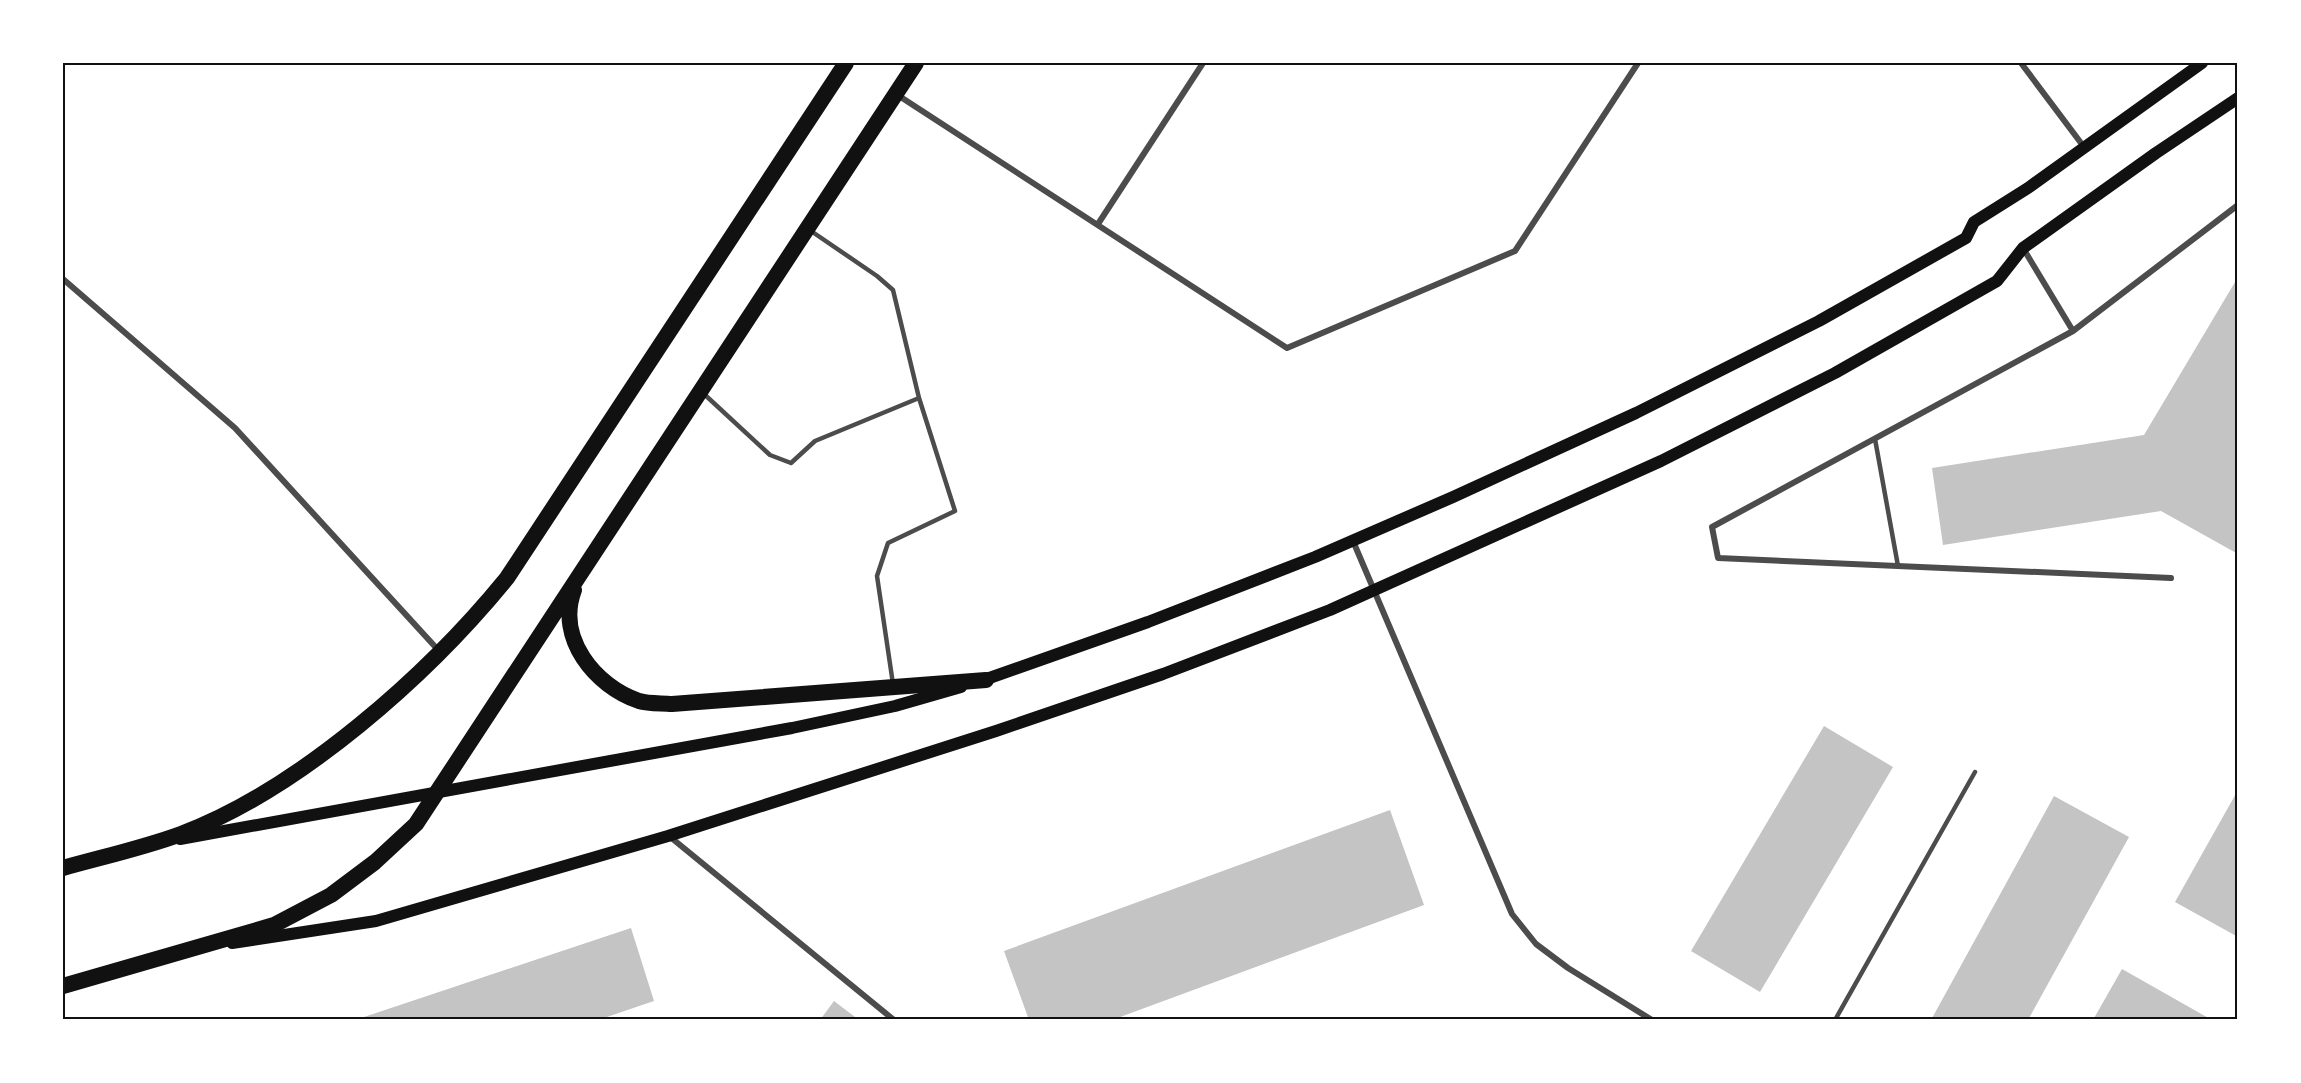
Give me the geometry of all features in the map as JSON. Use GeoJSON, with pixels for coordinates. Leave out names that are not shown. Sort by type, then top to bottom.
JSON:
{"type":"FeatureCollection","features":[{"type":"Feature","properties":{"kind":"highway"},"geometry":{"type":"LineString","coordinates":[[63,868],[181,834],[248,803],[306,765],[369,716],[440,653],[481,610],[507,578],[846,63]]}},
{"type":"Feature","properties":{"kind":"highway"},"geometry":{"type":"LineString","coordinates":[[63,986],[274,925],[331,895],[375,862],[416,824],[916,63]]}},
{"type":"Feature","properties":{"kind":"highway"},"geometry":{"type":"LineString","coordinates":[[578,578],[569,604],[570,627],[579,651],[595,675],[615,690],[641,701],[672,704],[986,680]]}},
{"type":"Feature","properties":{"kind":"main road"},"geometry":{"type":"LineString","coordinates":[[128,849],[792,728],[895,706],[986,680],[1148,622],[1353,541],[1636,413],[1819,321],[1966,238],[1974,222],[2028,188],[2202,63]]}},
{"type":"Feature","properties":{"kind":"main road"},"geometry":{"type":"LineString","coordinates":[[189,950],[376,921],[668,836],[996,732],[1163,674],[1330,610],[1661,461],[1835,372],[1997,281],[2023,248],[2156,153],[2238,98]]}},
{"type":"Feature","properties":{"kind":"street"},"geometry":{"type":"LineString","coordinates":[[1098,224],[1203,63]]}},
{"type":"Feature","properties":{"kind":"street"},"geometry":{"type":"LineString","coordinates":[[896,94],[1287,348],[1515,251],[1638,63]]}},
{"type":"Feature","properties":{"kind":"street"},"geometry":{"type":"LineString","coordinates":[[2021,63],[2084,147]]}},
{"type":"Feature","properties":{"kind":"street"},"geometry":{"type":"LineString","coordinates":[[2171,578],[1718,558],[1712,527],[2073,331],[2238,205]]}},
{"type":"Feature","properties":{"kind":"street"},"geometry":{"type":"LineString","coordinates":[[2023,248],[2073,331]]}},
{"type":"Feature","properties":{"kind":"street"},"geometry":{"type":"LineString","coordinates":[[63,279],[235,428],[440,653]]}},
{"type":"Feature","properties":{"kind":"street"},"geometry":{"type":"LineString","coordinates":[[1353,541],[1512,914],[1536,944],[1568,969],[1652,1020]]}},
{"type":"Feature","properties":{"kind":"street"},"geometry":{"type":"LineString","coordinates":[[668,836],[894,1020]]}},
{"type":"Feature","properties":{"kind":"lane"},"geometry":{"type":"LineString","coordinates":[[807,228],[877,276],[893,290],[919,398],[955,511],[888,543],[877,576],[894,687]]}},
{"type":"Feature","properties":{"kind":"lane"},"geometry":{"type":"LineString","coordinates":[[701,391],[770,455],[791,463],[815,441],[919,398]]}},
{"type":"Feature","properties":{"kind":"lane"},"geometry":{"type":"LineString","coordinates":[[1875,439],[1898,566]]}},
{"type":"Feature","properties":{"kind":"lane"},"geometry":{"type":"LineString","coordinates":[[1835,1020],[1975,772]]}},
{"type":"Feature","properties":{"kind":"building"},"geometry":{"type":"Polygon","coordinates":[[[2238,277],[2238,554],[2161,511],[1943,545],[1932,468],[2144,435],[2238,277]]]}},
{"type":"Feature","properties":{"kind":"building"},"geometry":{"type":"Polygon","coordinates":[[[1824,726],[1893,767],[1760,992],[1691,951],[1824,726]]]}},
{"type":"Feature","properties":{"kind":"building"},"geometry":{"type":"Polygon","coordinates":[[[2238,790],[2238,937],[2175,902],[2238,790]]]}},
{"type":"Feature","properties":{"kind":"building"},"geometry":{"type":"Polygon","coordinates":[[[2054,796],[2129,837],[2028,1020],[1931,1020],[2054,796]]]}},
{"type":"Feature","properties":{"kind":"building"},"geometry":{"type":"Polygon","coordinates":[[[1390,810],[1424,905],[1112,1020],[1029,1020],[1004,951],[1390,810]]]}},
{"type":"Feature","properties":{"kind":"building"},"geometry":{"type":"Polygon","coordinates":[[[631,928],[654,1001],[598,1020],[355,1020],[631,928]]]}},
{"type":"Feature","properties":{"kind":"building"},"geometry":{"type":"Polygon","coordinates":[[[2122,969],[2212,1020],[2093,1020],[2122,969]]]}},
{"type":"Feature","properties":{"kind":"building"},"geometry":{"type":"Polygon","coordinates":[[[834,1001],[859,1020],[820,1020],[834,1001]]]}}]}
